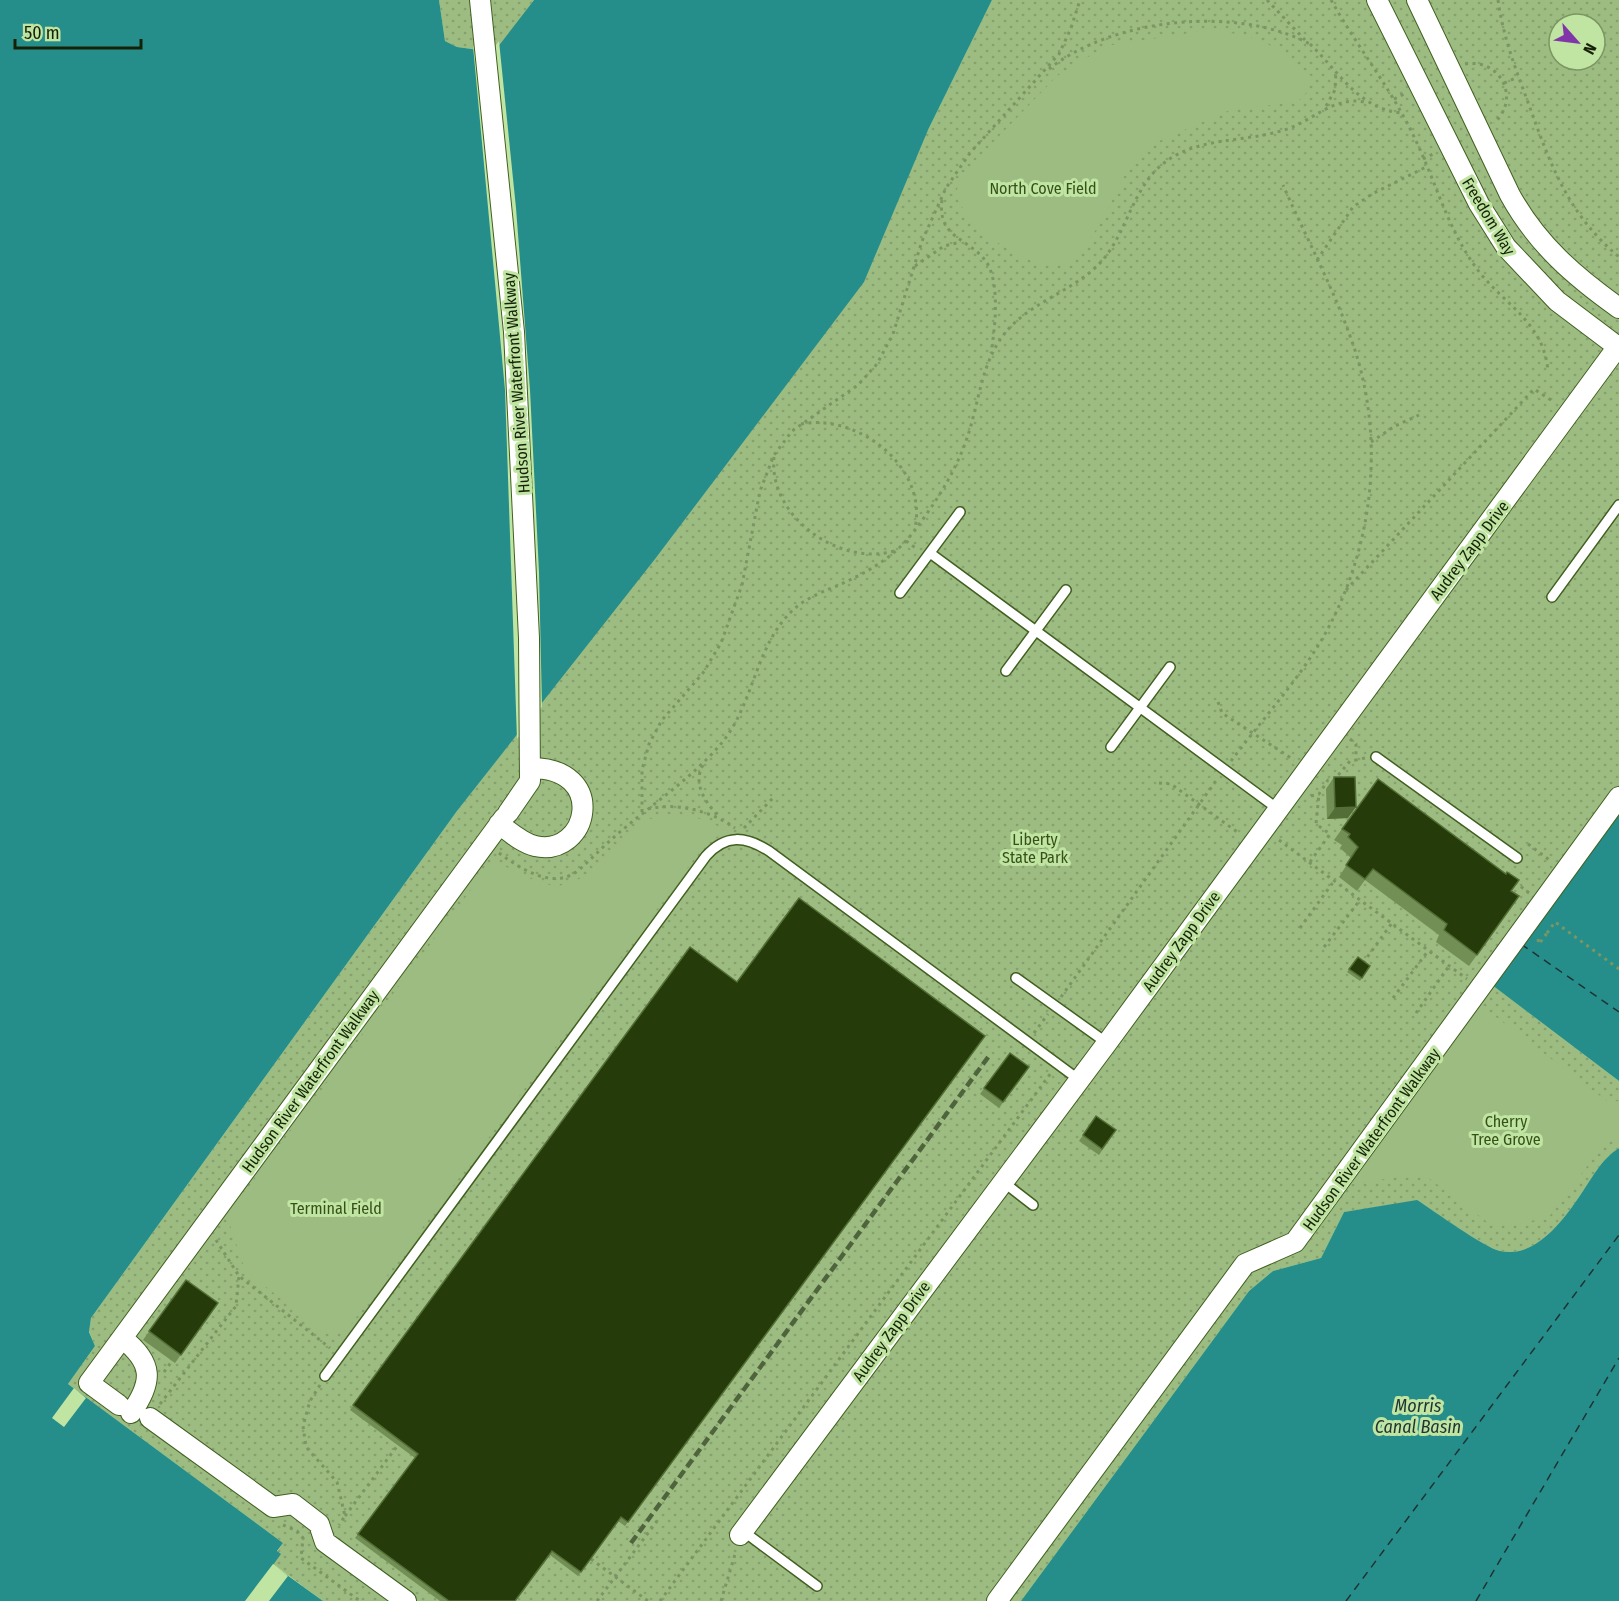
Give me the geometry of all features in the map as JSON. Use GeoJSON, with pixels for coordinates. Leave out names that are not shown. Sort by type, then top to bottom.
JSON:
{"type":"FeatureCollection","features":[{"type":"Feature","properties":{"kind":"street","name":"Hudson River Waterfront Walkway"},"geometry":{"type":"LineString","coordinates":[[406,1601],[325,1542],[319,1524],[293,1504],[273,1507],[89,1383],[530,782],[524,485],[515,354],[480,0]]}},
{"type":"Feature","properties":{"kind":"street","name":"Freedom Way"},"geometry":{"type":"LineString","coordinates":[[1377,0],[1483,211],[1511,254],[1557,301],[1618,346]]}},
{"type":"Feature","properties":{"kind":"street","name":"Freedom Way"},"geometry":{"type":"LineString","coordinates":[[1417,0],[1510,195],[1528,226],[1565,267],[1619,308]]}},
{"type":"Feature","properties":{"kind":"street"},"geometry":{"type":"LineString","coordinates":[[1434,116],[1465,101]]}},
{"type":"Feature","properties":{"kind":"street","name":"Audrey Zapp Drive"},"geometry":{"type":"LineString","coordinates":[[741,1533],[1107,1043],[1618,346]]}},
{"type":"Feature","properties":{"kind":"street"},"geometry":{"type":"LineString","coordinates":[[504,818],[520,839],[537,846],[562,842],[579,826],[582,799],[573,781],[531,760]]}},
{"type":"Feature","properties":{"kind":"street","name":"Hudson River Waterfront Walkway"},"geometry":{"type":"LineString","coordinates":[[996,1601],[1245,1264],[1295,1242],[1619,797]]}},
{"type":"Feature","properties":{"kind":"street"},"geometry":{"type":"LineString","coordinates":[[122,1338],[141,1357],[147,1374],[144,1392],[132,1413]]}},
{"type":"Feature","properties":{"kind":"lane"},"geometry":{"type":"LineString","coordinates":[[1552,597],[1619,505]]}},
{"type":"Feature","properties":{"kind":"lane"},"geometry":{"type":"LineString","coordinates":[[900,593],[960,512]]}},
{"type":"Feature","properties":{"kind":"lane"},"geometry":{"type":"LineString","coordinates":[[930,553],[1278,809]]}},
{"type":"Feature","properties":{"kind":"lane"},"geometry":{"type":"LineString","coordinates":[[1006,671],[1066,590]]}},
{"type":"Feature","properties":{"kind":"lane"},"geometry":{"type":"LineString","coordinates":[[1111,747],[1170,667]]}},
{"type":"Feature","properties":{"kind":"lane"},"geometry":{"type":"LineString","coordinates":[[1376,757],[1517,858]]}},
{"type":"Feature","properties":{"kind":"lane"},"geometry":{"type":"LineString","coordinates":[[325,1376],[706,856],[721,842],[729,839],[747,840],[769,851],[1078,1079]]}},
{"type":"Feature","properties":{"kind":"lane"},"geometry":{"type":"LineString","coordinates":[[1016,978],[1107,1043]]}},
{"type":"Feature","properties":{"kind":"lane"},"geometry":{"type":"LineString","coordinates":[[1002,1181],[1032,1204]]}},
{"type":"Feature","properties":{"kind":"lane"},"geometry":{"type":"LineString","coordinates":[[741,1533],[817,1586]]}},
{"type":"Feature","properties":{"kind":"path"},"geometry":{"type":"LineString","coordinates":[[642,812],[642,770],[649,744],[662,720],[703,673],[721,643],[742,585],[760,490],[774,455],[786,437],[800,424],[858,385],[877,364],[893,334],[927,227],[946,188],[970,153],[1059,54],[1080,0]]}},
{"type":"Feature","properties":{"kind":"path"},"geometry":{"type":"LineString","coordinates":[[1267,0],[1365,102],[1381,109],[1401,113]]}},
{"type":"Feature","properties":{"kind":"path"},"geometry":{"type":"LineString","coordinates":[[1331,0],[1401,113],[1456,236],[1472,262],[1535,330],[1544,348],[1548,371]]}},
{"type":"Feature","properties":{"kind":"path"},"geometry":{"type":"LineString","coordinates":[[1498,0],[1503,32],[1518,77],[1548,158],[1564,192],[1586,224],[1619,257]]}},
{"type":"Feature","properties":{"kind":"path"},"geometry":{"type":"LineString","coordinates":[[1041,76],[1068,56],[1112,38],[1148,27],[1184,22],[1228,23],[1272,29],[1310,44]]}},
{"type":"Feature","properties":{"kind":"path"},"geometry":{"type":"LineString","coordinates":[[1325,108],[1335,90],[1335,70]]}},
{"type":"Feature","properties":{"kind":"path"},"geometry":{"type":"LineString","coordinates":[[1504,83],[1518,77]]}},
{"type":"Feature","properties":{"kind":"path"},"geometry":{"type":"LineString","coordinates":[[990,357],[1004,333],[1023,314],[1083,277],[1103,260],[1141,189],[1159,167],[1179,153],[1203,144],[1286,130],[1307,121],[1325,108],[1341,102],[1365,102]]}},
{"type":"Feature","properties":{"kind":"path"},"geometry":{"type":"LineString","coordinates":[[1317,261],[1353,207],[1372,194],[1426,167]]}},
{"type":"Feature","properties":{"kind":"path"},"geometry":{"type":"LineString","coordinates":[[1027,1042],[1321,640],[1345,591],[1366,518],[1371,442],[1366,397],[1358,360],[1317,261],[1282,185]]}},
{"type":"Feature","properties":{"kind":"path"},"geometry":{"type":"LineString","coordinates":[[723,820],[705,800],[699,774],[732,727],[767,649],[786,616],[811,597],[870,570],[896,550],[915,530],[962,453],[990,357],[994,308],[992,279],[985,261],[951,232],[943,220],[942,206],[946,188]]}},
{"type":"Feature","properties":{"kind":"path"},"geometry":{"type":"LineString","coordinates":[[912,271],[922,259],[936,250],[951,243],[963,243]]}},
{"type":"Feature","properties":{"kind":"path"},"geometry":{"type":"LineString","coordinates":[[1345,591],[1534,389],[1570,412]]}},
{"type":"Feature","properties":{"kind":"path"},"geometry":{"type":"LineString","coordinates":[[1371,442],[1395,426],[1419,415]]}},
{"type":"Feature","properties":{"kind":"path"},"geometry":{"type":"LineString","coordinates":[[800,424],[823,423],[849,429],[873,440],[893,456],[905,474],[914,497],[917,515],[915,530]]}},
{"type":"Feature","properties":{"kind":"path"},"geometry":{"type":"LineString","coordinates":[[774,455],[774,471],[779,490],[791,511],[808,530],[852,552],[876,554],[896,550]]}},
{"type":"Feature","properties":{"kind":"path"},"geometry":{"type":"LineString","coordinates":[[1218,702],[1222,713],[1251,735],[1307,768]]}},
{"type":"Feature","properties":{"kind":"path"},"geometry":{"type":"LineString","coordinates":[[1336,729],[1356,744],[1356,760]]}},
{"type":"Feature","properties":{"kind":"path"},"geometry":{"type":"LineString","coordinates":[[1309,862],[1330,834],[1316,824],[1319,794],[1328,780],[1334,780],[1350,761],[1376,757]]}},
{"type":"Feature","properties":{"kind":"path"},"geometry":{"type":"LineString","coordinates":[[485,843],[517,865],[542,876],[560,879],[581,868],[642,812],[706,761]]}},
{"type":"Feature","properties":{"kind":"path"},"geometry":{"type":"LineString","coordinates":[[1159,783],[1171,784],[1200,805],[1309,862],[1480,989]]}},
{"type":"Feature","properties":{"kind":"path"},"geometry":{"type":"LineString","coordinates":[[1304,799],[1319,794]]}},
{"type":"Feature","properties":{"kind":"path"},"geometry":{"type":"LineString","coordinates":[[642,812],[657,807],[701,811],[723,820],[741,832],[774,797]]}},
{"type":"Feature","properties":{"kind":"path"},"geometry":{"type":"LineString","coordinates":[[1528,844],[1566,871]]}},
{"type":"Feature","properties":{"kind":"path"},"geometry":{"type":"LineString","coordinates":[[1300,928],[1334,881]]}},
{"type":"Feature","properties":{"kind":"path"},"geometry":{"type":"LineString","coordinates":[[1515,882],[1543,903]]}},
{"type":"Feature","properties":{"kind":"path"},"geometry":{"type":"LineString","coordinates":[[1324,947],[1360,900]]}},
{"type":"Feature","properties":{"kind":"path"},"geometry":{"type":"LineString","coordinates":[[1547,933],[1555,922],[1619,969]]}},
{"type":"Feature","properties":{"kind":"path"},"geometry":{"type":"LineString","coordinates":[[1362,964],[1392,924]]}},
{"type":"Feature","properties":{"kind":"path"},"geometry":{"type":"LineString","coordinates":[[1393,998],[1428,951]]}},
{"type":"Feature","properties":{"kind":"path"},"geometry":{"type":"LineString","coordinates":[[1416,1013],[1449,966]]}},
{"type":"Feature","properties":{"kind":"path"},"geometry":{"type":"LineString","coordinates":[[660,1601],[1058,1064]]}},
{"type":"Feature","properties":{"kind":"path"},"geometry":{"type":"LineString","coordinates":[[207,1222],[239,1276],[339,1354]]}},
{"type":"Feature","properties":{"kind":"path"},"geometry":{"type":"LineString","coordinates":[[132,1413],[236,1306],[239,1276]]}},
{"type":"Feature","properties":{"kind":"path"},"geometry":{"type":"LineString","coordinates":[[325,1376],[310,1401],[303,1426],[306,1447],[337,1482],[345,1516]]}},
{"type":"Feature","properties":{"kind":"path"},"geometry":{"type":"LineString","coordinates":[[338,1526],[398,1445]]}},
{"type":"Feature","properties":{"kind":"path"},"geometry":{"type":"LineString","coordinates":[[597,1601],[660,1517]]}},
{"type":"Feature","properties":{"kind":"path"},"geometry":{"type":"LineString","coordinates":[[297,1531],[303,1538],[301,1558],[360,1601]]}},
{"type":"Feature","properties":{"kind":"path"},"geometry":{"type":"LineString","coordinates":[[721,1601],[741,1533]]}},
{"type":"Feature","properties":{"kind":"path"},"geometry":{"type":"LineString","coordinates":[[591,1559],[648,1601]]}},
{"type":"Feature","properties":{"kind":"green space"},"geometry":{"type":"Polygon","coordinates":[[[439,0],[534,0],[495,52],[457,47],[445,41],[439,0]]]}},
{"type":"Feature","properties":{"kind":"green space","name":"Liberty State Park"},"geometry":{"type":"Polygon","coordinates":[[[992,0],[1619,0],[1619,813],[1492,985],[1619,1081],[1619,1148],[1602,1164],[1572,1207],[1546,1236],[1535,1244],[1512,1252],[1493,1248],[1417,1201],[1344,1212],[1321,1258],[1273,1271],[1249,1291],[1021,1601],[323,1601],[273,1564],[280,1554],[277,1552],[283,1543],[68,1384],[95,1346],[89,1331],[91,1318],[457,811],[547,695],[928,130],[992,0]]]}},
{"type":"Feature","properties":{"kind":"green space","name":"North Cove Field"},"geometry":{"type":"Polygon","coordinates":[[[1216,29],[1263,41],[1290,58],[1311,76],[1306,93],[1297,102],[1230,110],[1161,140],[1131,163],[1100,224],[1071,265],[1033,262],[978,232],[954,194],[975,161],[1057,76],[1106,46],[1216,29]]]}},
{"type":"Feature","properties":{"kind":"green space","name":"Terminal Field"},"geometry":{"type":"Polygon","coordinates":[[[672,814],[701,819],[728,832],[712,839],[699,852],[347,1330],[325,1334],[245,1270],[227,1216],[494,859],[519,875],[556,887],[582,878],[641,821],[672,814]]]}},
{"type":"Feature","properties":{"kind":"green space","name":"Cherry Tree Grove"},"geometry":{"type":"Polygon","coordinates":[[[1480,1005],[1608,1102],[1619,1101],[1619,1142],[1610,1136],[1548,1218],[1494,1227],[1422,1173],[1346,1185],[1480,1005]]]}},
{"type":"Feature","properties":{"kind":"water"},"geometry":{"type":"Polygon","coordinates":[[[0,0],[439,0],[445,41],[457,47],[494,52],[534,0],[992,0],[928,130],[864,282],[655,559],[457,811],[91,1318],[89,1332],[95,1346],[68,1384],[283,1543],[277,1551],[281,1554],[273,1565],[323,1601],[0,1601],[0,0]]]}},
{"type":"Feature","properties":{"kind":"water"},"geometry":{"type":"Polygon","coordinates":[[[1619,813],[1619,1081],[1492,985],[1619,813]]]}},
{"type":"Feature","properties":{"kind":"water","name":"Morris Canal Basin"},"geometry":{"type":"Polygon","coordinates":[[[1619,1148],[1619,1601],[1021,1601],[1249,1291],[1273,1271],[1321,1258],[1344,1212],[1417,1200],[1493,1248],[1512,1252],[1535,1244],[1546,1236],[1572,1207],[1602,1164],[1619,1148]]]}},
{"type":"Feature","properties":{"kind":"pier"},"geometry":{"type":"Polygon","coordinates":[[[499,41],[516,208],[530,390],[539,572],[542,707],[517,739],[505,390],[473,46],[493,49],[499,41]]]}},
{"type":"Feature","properties":{"kind":"pier"},"geometry":{"type":"Polygon","coordinates":[[[74,1388],[86,1398],[64,1427],[52,1418],[74,1388]]]}},
{"type":"Feature","properties":{"kind":"pier"},"geometry":{"type":"Polygon","coordinates":[[[273,1564],[288,1576],[269,1601],[245,1601],[273,1564]]]}},
{"type":"Feature","properties":{"kind":"building"},"geometry":{"type":"Polygon","coordinates":[[[1334,777],[1355,777],[1356,807],[1335,808],[1334,777]]]}},
{"type":"Feature","properties":{"kind":"building"},"geometry":{"type":"Polygon","coordinates":[[[1378,779],[1506,874],[1507,872],[1519,880],[1511,891],[1519,896],[1477,955],[1444,930],[1447,924],[1373,869],[1365,879],[1346,865],[1358,847],[1348,837],[1350,834],[1342,829],[1378,779]]]}},
{"type":"Feature","properties":{"kind":"building"},"geometry":{"type":"Polygon","coordinates":[[[799,898],[985,1036],[628,1522],[621,1517],[581,1572],[552,1551],[515,1601],[449,1601],[358,1534],[418,1454],[353,1405],[690,947],[737,982],[799,898]]]}},
{"type":"Feature","properties":{"kind":"building"},"geometry":{"type":"Polygon","coordinates":[[[1358,957],[1370,966],[1362,978],[1349,969],[1358,957]]]}},
{"type":"Feature","properties":{"kind":"building"},"geometry":{"type":"Polygon","coordinates":[[[1010,1053],[1029,1067],[1003,1102],[984,1088],[1010,1053]]]}},
{"type":"Feature","properties":{"kind":"building"},"geometry":{"type":"Polygon","coordinates":[[[1096,1116],[1116,1130],[1102,1149],[1083,1135],[1096,1116]]]}},
{"type":"Feature","properties":{"kind":"building"},"geometry":{"type":"Polygon","coordinates":[[[186,1280],[218,1303],[181,1355],[149,1331],[186,1280]]]}},
{"type":"Feature","properties":{"kind":"ferry route"},"geometry":{"type":"LineString","coordinates":[[1521,944],[1619,1012]]}},
{"type":"Feature","properties":{"kind":"ferry route"},"geometry":{"type":"LineString","coordinates":[[1346,1601],[1619,1235]]}},
{"type":"Feature","properties":{"kind":"ferry route"},"geometry":{"type":"LineString","coordinates":[[1476,1601],[1619,1358]]}},
{"type":"Feature","properties":{"kind":"railway"},"geometry":{"type":"LineString","coordinates":[[631,1543],[989,1056]]}}]}
